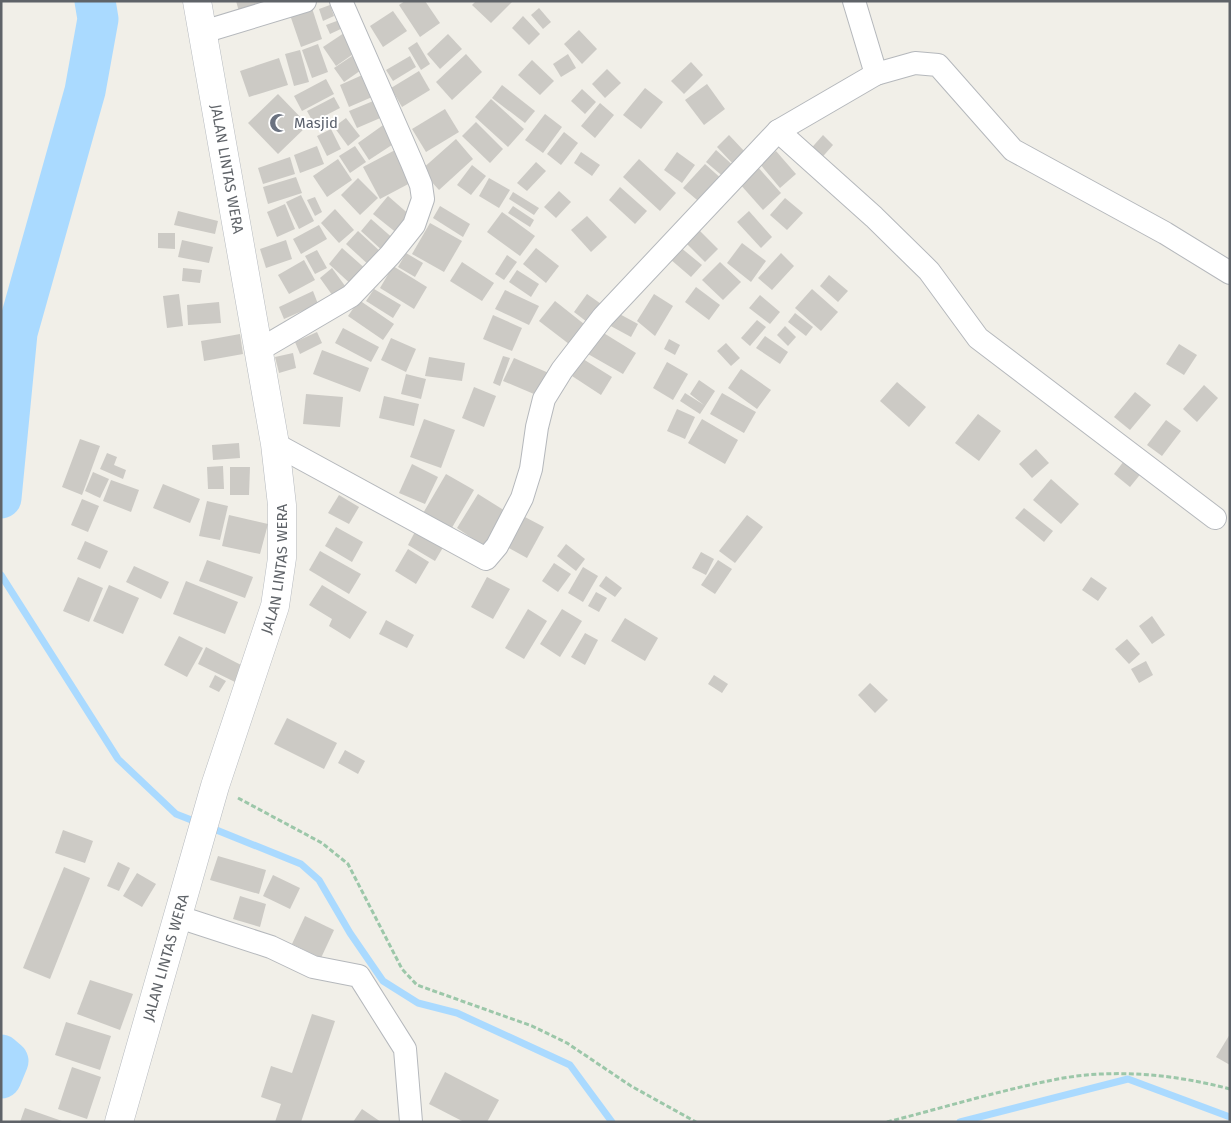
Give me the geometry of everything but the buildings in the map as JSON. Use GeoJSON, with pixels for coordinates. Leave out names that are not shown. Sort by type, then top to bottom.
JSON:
{"type":"FeatureCollection","features":[{"type":"Feature","properties":{"kind":"main road","name":"JALAN LINTAS WERA"},"geometry":{"type":"LineString","coordinates":[[119,1122],[214,791],[275,606],[282,550],[282,505],[275,444],[197,1]]}},
{"type":"Feature","properties":{"kind":"street"},"geometry":{"type":"LineString","coordinates":[[203,32],[305,1]]}},
{"type":"Feature","properties":{"kind":"street"},"geometry":{"type":"LineString","coordinates":[[259,350],[351,296],[414,225],[423,198],[421,185],[412,163],[341,1]]}},
{"type":"Feature","properties":{"kind":"street"},"geometry":{"type":"LineString","coordinates":[[854,1],[876,74]]}},
{"type":"Feature","properties":{"kind":"street"},"geometry":{"type":"LineString","coordinates":[[275,444],[481,557],[486,559],[490,557],[522,498],[531,469],[542,408],[552,384],[603,317],[778,131],[876,74],[915,62],[938,65],[1014,150],[1165,233],[1230,273]]}},
{"type":"Feature","properties":{"kind":"street"},"geometry":{"type":"LineString","coordinates":[[778,131],[874,217],[929,271],[978,338],[1215,518]]}},
{"type":"Feature","properties":{"kind":"street"},"geometry":{"type":"LineString","coordinates":[[179,917],[271,947],[313,967],[359,976],[405,1049],[412,1122]]}},
{"type":"Feature","properties":{"kind":"path"},"geometry":{"type":"LineString","coordinates":[[214,791],[322,843],[348,864],[402,969],[417,986],[541,1030],[567,1043],[631,1086],[696,1122]]}},
{"type":"Feature","properties":{"kind":"path"},"geometry":{"type":"LineString","coordinates":[[887,1122],[1054,1080],[1108,1074],[1197,1080],[1230,1089]]}},
{"type":"Feature","properties":{"kind":"waterway"},"geometry":{"type":"LineString","coordinates":[[1,498],[17,333],[85,91],[98,19],[95,1]]}},
{"type":"Feature","properties":{"kind":"waterway"},"geometry":{"type":"LineString","coordinates":[[1,575],[118,759],[176,814],[199,823]]}},
{"type":"Feature","properties":{"kind":"waterway"},"geometry":{"type":"LineString","coordinates":[[209,827],[301,864],[319,880],[350,933],[383,981],[418,1003],[457,1013],[570,1065],[612,1122]]}},
{"type":"Feature","properties":{"kind":"waterway"},"geometry":{"type":"LineString","coordinates":[[1,1055],[8,1061],[1,1078]]}},
{"type":"Feature","properties":{"kind":"waterway"},"geometry":{"type":"LineString","coordinates":[[960,1122],[1128,1079],[1230,1117]]}},
{"type":"Feature","properties":{"kind":"place","name":"Masjid"},"geometry":{"type":"Point","coordinates":[279,123]}}]}
